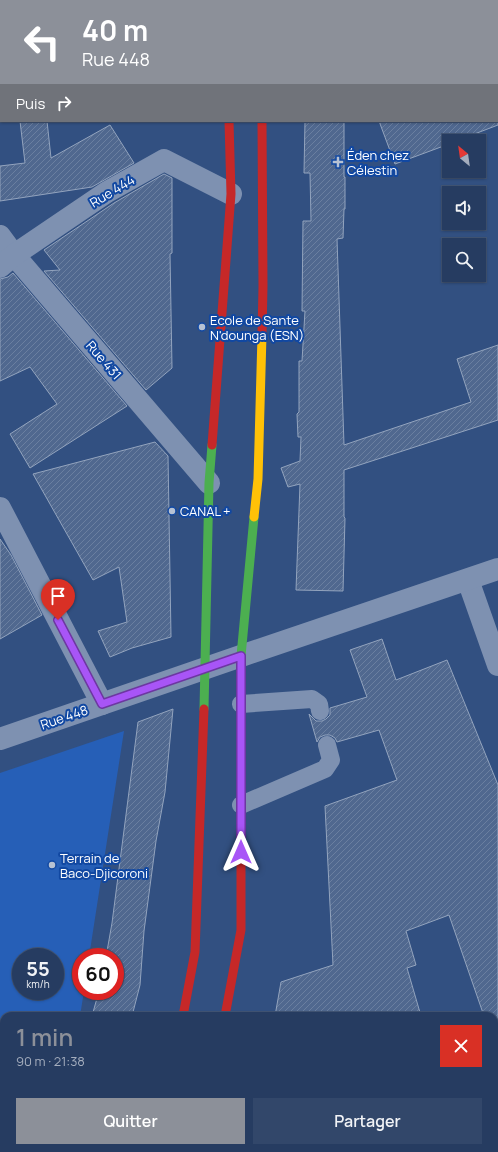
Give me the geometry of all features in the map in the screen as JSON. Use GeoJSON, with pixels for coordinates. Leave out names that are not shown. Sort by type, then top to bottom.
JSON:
{"type":"FeatureCollection","features":[{"type":"Feature","properties":{"kind":"main road"},"geometry":{"type":"LineString","coordinates":[[184,1012],[195,952],[209,483],[231,194],[229,122]]}},
{"type":"Feature","properties":{"kind":"main road"},"geometry":{"type":"LineString","coordinates":[[226,1012],[241,930],[241,656],[258,479],[263,286],[262,122]]}},
{"type":"Feature","properties":{"kind":"street","name":"Rue 444"},"geometry":{"type":"LineString","coordinates":[[7,261],[107,192],[164,160],[231,194]]}},
{"type":"Feature","properties":{"kind":"street","name":"Rue 431"},"geometry":{"type":"LineString","coordinates":[[0,236],[7,261],[209,483]]}},
{"type":"Feature","properties":{"kind":"street"},"geometry":{"type":"LineString","coordinates":[[0,508],[102,704]]}},
{"type":"Feature","properties":{"kind":"street","name":"Rue 448"},"geometry":{"type":"LineString","coordinates":[[0,739],[204,668],[498,569]]}},
{"type":"Feature","properties":{"kind":"street"},"geometry":{"type":"LineString","coordinates":[[468,580],[498,665]]}},
{"type":"Feature","properties":{"kind":"lane"},"geometry":{"type":"LineString","coordinates":[[241,704],[312,699],[319,704],[320,711]]}},
{"type":"Feature","properties":{"kind":"lane"},"geometry":{"type":"LineString","coordinates":[[241,805],[325,769],[331,760],[327,745]]}},
{"type":"Feature","properties":{"kind":"shaded area","name":"Terrain de Baco-Djicoroni"},"geometry":{"type":"Polygon","coordinates":[[[124,731],[90,948],[72,948],[72,1000],[83,1000],[81,1012],[0,1012],[0,773],[124,731]]]}},
{"type":"Feature","properties":{"kind":"building"},"geometry":{"type":"Polygon","coordinates":[[[20,122],[47,122],[51,158],[110,125],[134,163],[92,187],[0,201],[0,166],[25,163],[20,122]]]}},
{"type":"Feature","properties":{"kind":"building"},"geometry":{"type":"Polygon","coordinates":[[[305,122],[344,122],[345,209],[343,238],[337,239],[344,445],[471,402],[457,359],[498,345],[498,420],[344,470],[345,518],[343,591],[296,590],[300,484],[288,487],[281,468],[300,461],[301,437],[298,437],[297,414],[299,412],[299,361],[302,361],[305,311],[302,311],[303,221],[311,221],[310,173],[304,173],[305,122]]]}},
{"type":"Feature","properties":{"kind":"building"},"geometry":{"type":"Polygon","coordinates":[[[379,122],[498,122],[498,125],[474,134],[442,134],[442,147],[395,164],[379,122]]]}},
{"type":"Feature","properties":{"kind":"building"},"geometry":{"type":"Polygon","coordinates":[[[164,174],[172,178],[172,253],[170,254],[172,368],[146,390],[44,271],[60,270],[44,250],[114,203],[164,174]]]}},
{"type":"Feature","properties":{"kind":"building"},"geometry":{"type":"Polygon","coordinates":[[[13,273],[127,406],[30,468],[10,434],[57,404],[30,367],[0,381],[0,279],[8,277],[13,273]]]}},
{"type":"Feature","properties":{"kind":"building"},"geometry":{"type":"Polygon","coordinates":[[[155,442],[168,456],[171,637],[132,648],[110,657],[98,631],[127,622],[119,567],[93,580],[33,474],[155,442]]]}},
{"type":"Feature","properties":{"kind":"building"},"geometry":{"type":"Polygon","coordinates":[[[0,539],[11,555],[42,615],[0,639],[0,539]]]}},
{"type":"Feature","properties":{"kind":"building"},"geometry":{"type":"Polygon","coordinates":[[[382,639],[396,680],[447,660],[498,785],[498,1012],[483,1012],[449,915],[406,931],[416,965],[407,968],[420,1012],[276,1012],[281,982],[333,965],[325,806],[397,780],[379,730],[337,742],[335,738],[330,735],[325,735],[320,737],[317,742],[309,714],[316,721],[322,721],[330,715],[330,708],[367,697],[350,650],[382,639]]]}},
{"type":"Feature","properties":{"kind":"building"},"geometry":{"type":"Polygon","coordinates":[[[173,709],[165,792],[156,841],[144,931],[140,985],[133,1012],[93,1012],[96,1000],[124,1000],[124,948],[108,948],[138,722],[173,709]]]}},
{"type":"Feature","properties":{"kind":"traffic: fast"},"geometry":{"type":"LineString","coordinates":[[204,709],[209,483],[212,445]]}},
{"type":"Feature","properties":{"kind":"traffic: fast"},"geometry":{"type":"LineString","coordinates":[[241,766],[241,656],[254,517]]}},
{"type":"Feature","properties":{"kind":"traffic: slow"},"geometry":{"type":"LineString","coordinates":[[254,517],[258,479],[262,335]]}},
{"type":"Feature","properties":{"kind":"traffic: jam"},"geometry":{"type":"LineString","coordinates":[[212,445],[231,194],[229,122]]}},
{"type":"Feature","properties":{"kind":"traffic: jam"},"geometry":{"type":"LineString","coordinates":[[262,122],[262,335]]}},
{"type":"Feature","properties":{"kind":"traffic: jam"},"geometry":{"type":"LineString","coordinates":[[184,1012],[195,952],[204,709]]}},
{"type":"Feature","properties":{"kind":"traffic: jam"},"geometry":{"type":"LineString","coordinates":[[226,1012],[241,930],[241,766]]}},
{"type":"Feature","properties":{"kind":"place","name":"Éden chez Célestin"},"geometry":{"type":"Point","coordinates":[338,162]}},
{"type":"Feature","properties":{"kind":"place","name":"Ecole de Sante N'dounga (ESN)"},"geometry":{"type":"Point","coordinates":[202,327]}},
{"type":"Feature","properties":{"kind":"place","name":"CANAL +"},"geometry":{"type":"Point","coordinates":[172,511]}},
{"type":"Feature","properties":{"kind":"place","name":"Terrain de Baco-Djicoroni"},"geometry":{"type":"Point","coordinates":[52,865]}},
{"type":"Feature","properties":{"kind":"route"},"geometry":{"type":"LineString","coordinates":[[58,620],[102,704],[241,656],[241,852]]}}]}
